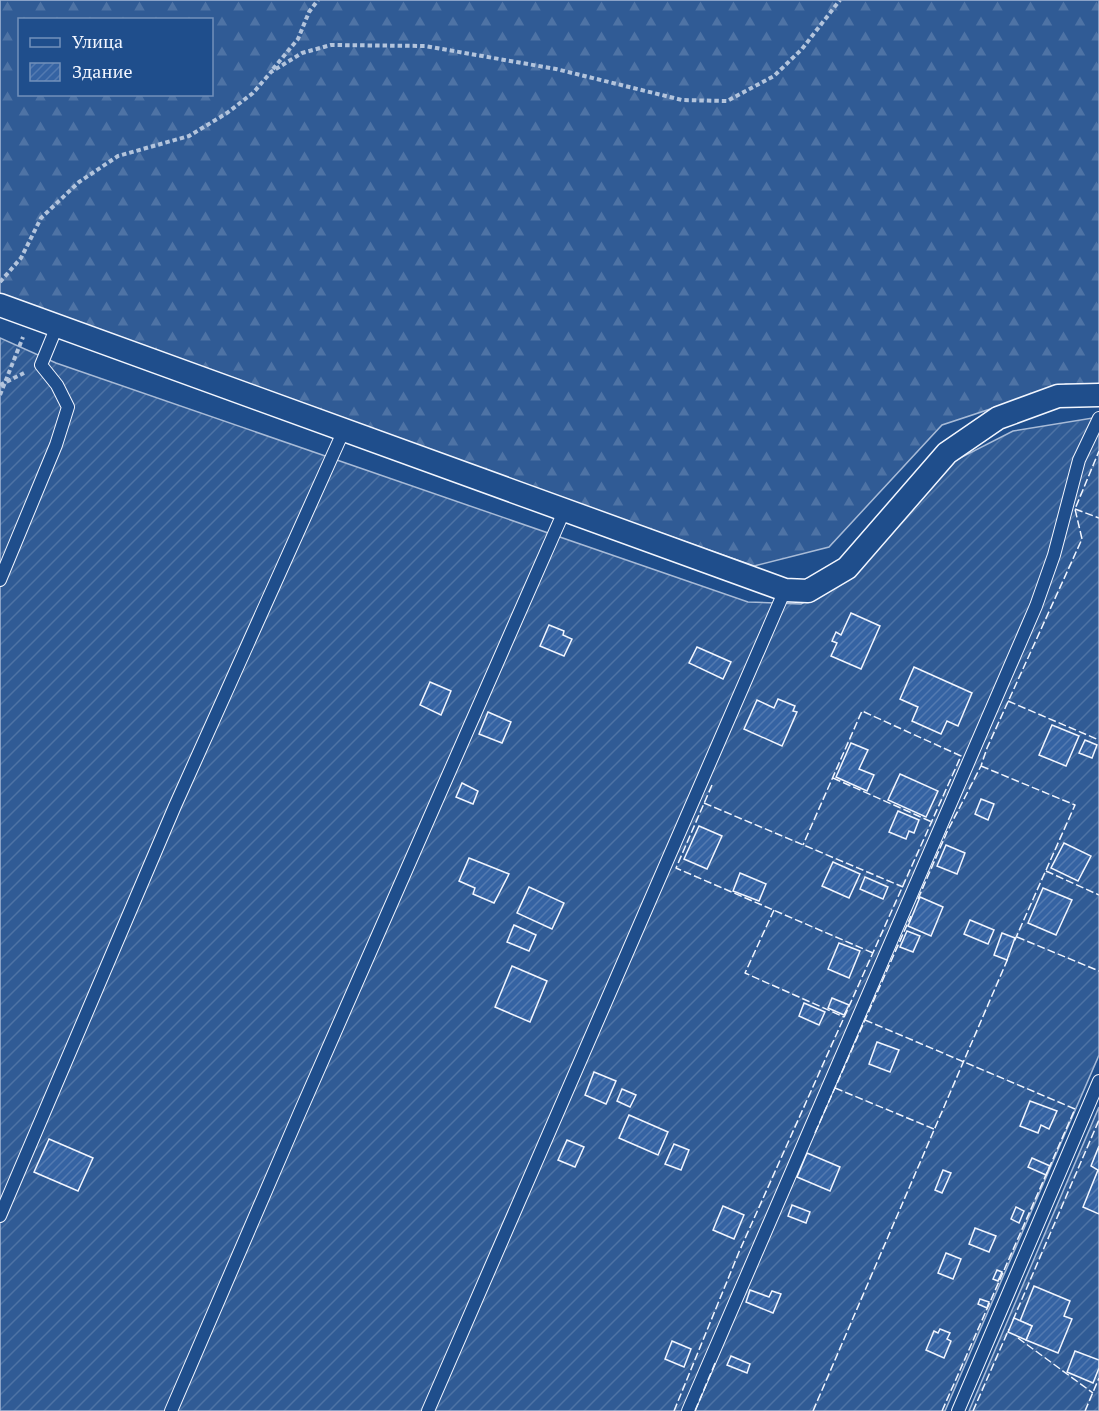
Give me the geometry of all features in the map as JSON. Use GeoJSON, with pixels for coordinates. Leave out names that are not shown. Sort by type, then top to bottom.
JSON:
{"type":"FeatureCollection","features":[{"type":"Feature","properties":{"kind":"street"},"geometry":{"type":"LineString","coordinates":[[0,305],[785,590],[808,591],[847,568],[947,453],[998,418],[1058,396],[1099,394]]}},
{"type":"Feature","properties":{"kind":"lane"},"geometry":{"type":"LineString","coordinates":[[0,580],[56,445],[68,407],[57,385],[41,365],[57,326]]}},
{"type":"Feature","properties":{"kind":"lane"},"geometry":{"type":"LineString","coordinates":[[688,1411],[1036,606],[1054,555],[1079,459],[1099,418]]}},
{"type":"Feature","properties":{"kind":"lane"},"geometry":{"type":"LineString","coordinates":[[0,1216],[175,806],[344,430]]}},
{"type":"Feature","properties":{"kind":"lane"},"geometry":{"type":"LineString","coordinates":[[171,1411],[565,509]]}},
{"type":"Feature","properties":{"kind":"lane"},"geometry":{"type":"LineString","coordinates":[[428,1411],[785,590]]}},
{"type":"Feature","properties":{"kind":"lane"},"geometry":{"type":"LineString","coordinates":[[958,1411],[1099,1081]]}},
{"type":"Feature","properties":{"kind":"path"},"geometry":{"type":"LineString","coordinates":[[0,283],[21,258],[41,218],[79,182],[118,156],[189,136],[227,113],[253,93],[298,39],[309,12],[318,0]]}},
{"type":"Feature","properties":{"kind":"path"},"geometry":{"type":"LineString","coordinates":[[271,72],[302,53],[331,45],[425,46],[556,69],[682,100],[727,101],[774,76],[802,49],[840,0]]}},
{"type":"Feature","properties":{"kind":"path"},"geometry":{"type":"LineString","coordinates":[[0,395],[32,316]]}},
{"type":"Feature","properties":{"kind":"path"},"geometry":{"type":"LineString","coordinates":[[0,385],[41,365]]}},
{"type":"Feature","properties":{"kind":"green space"},"geometry":{"type":"Polygon","coordinates":[[[0,0],[1099,0],[1099,386],[1066,384],[942,425],[829,547],[754,566],[0,299],[0,0]]]}},
{"type":"Feature","properties":{"kind":"green space"},"geometry":{"type":"Polygon","coordinates":[[[0,338],[56,363],[748,602],[801,604],[853,576],[952,462],[1013,431],[1099,417],[1099,1055],[945,1411],[0,1411],[0,338]]]}},
{"type":"Feature","properties":{"kind":"green space"},"geometry":{"type":"Polygon","coordinates":[[[1099,1107],[1099,1411],[969,1411],[1099,1107]]]}},
{"type":"Feature","properties":{"kind":"building"},"geometry":{"type":"Polygon","coordinates":[[[851,613],[880,626],[861,669],[831,656],[837,643],[832,641],[836,632],[841,635],[851,613]]]}},
{"type":"Feature","properties":{"kind":"building"},"geometry":{"type":"Polygon","coordinates":[[[549,625],[564,631],[563,635],[572,639],[564,656],[540,646],[549,625]]]}},
{"type":"Feature","properties":{"kind":"building"},"geometry":{"type":"Polygon","coordinates":[[[697,647],[731,662],[723,679],[689,663],[697,647]]]}},
{"type":"Feature","properties":{"kind":"building"},"geometry":{"type":"Polygon","coordinates":[[[914,667],[972,693],[958,726],[947,721],[941,734],[912,721],[918,707],[900,699],[914,667]]]}},
{"type":"Feature","properties":{"kind":"building"},"geometry":{"type":"Polygon","coordinates":[[[430,682],[451,691],[441,715],[420,705],[430,682]]]}},
{"type":"Feature","properties":{"kind":"building"},"geometry":{"type":"Polygon","coordinates":[[[778,699],[795,706],[793,711],[797,712],[782,746],[744,729],[757,700],[774,708],[778,699]]]}},
{"type":"Feature","properties":{"kind":"building"},"geometry":{"type":"Polygon","coordinates":[[[488,712],[511,722],[502,743],[479,734],[488,712]]]}},
{"type":"Feature","properties":{"kind":"building"},"geometry":{"type":"Polygon","coordinates":[[[1052,725],[1079,736],[1066,766],[1039,755],[1052,725]]]}},
{"type":"Feature","properties":{"kind":"building"},"geometry":{"type":"Polygon","coordinates":[[[1085,740],[1097,745],[1092,758],[1079,753],[1085,740]]]}},
{"type":"Feature","properties":{"kind":"building"},"geometry":{"type":"Polygon","coordinates":[[[851,743],[868,750],[859,769],[874,775],[867,791],[836,777],[851,743]]]}},
{"type":"Feature","properties":{"kind":"building"},"geometry":{"type":"Polygon","coordinates":[[[900,774],[938,791],[926,817],[888,800],[900,774]]]}},
{"type":"Feature","properties":{"kind":"building"},"geometry":{"type":"Polygon","coordinates":[[[462,783],[478,791],[473,804],[456,797],[462,783]]]}},
{"type":"Feature","properties":{"kind":"building"},"geometry":{"type":"Polygon","coordinates":[[[981,799],[994,804],[988,820],[975,814],[981,799]]]}},
{"type":"Feature","properties":{"kind":"building"},"geometry":{"type":"Polygon","coordinates":[[[898,811],[919,820],[914,833],[909,831],[906,839],[889,832],[898,811]]]}},
{"type":"Feature","properties":{"kind":"building"},"geometry":{"type":"Polygon","coordinates":[[[699,826],[722,836],[707,869],[684,859],[699,826]]]}},
{"type":"Feature","properties":{"kind":"building"},"geometry":{"type":"Polygon","coordinates":[[[1064,843],[1091,856],[1078,881],[1051,868],[1064,843]]]}},
{"type":"Feature","properties":{"kind":"building"},"geometry":{"type":"Polygon","coordinates":[[[946,845],[965,853],[957,874],[937,866],[946,845]]]}},
{"type":"Feature","properties":{"kind":"building"},"geometry":{"type":"Polygon","coordinates":[[[469,858],[509,874],[494,903],[473,894],[475,888],[459,881],[469,858]]]}},
{"type":"Feature","properties":{"kind":"building"},"geometry":{"type":"Polygon","coordinates":[[[833,862],[860,874],[849,898],[822,886],[833,862]]]}},
{"type":"Feature","properties":{"kind":"building"},"geometry":{"type":"Polygon","coordinates":[[[740,873],[766,884],[759,901],[733,891],[740,873]]]}},
{"type":"Feature","properties":{"kind":"building"},"geometry":{"type":"Polygon","coordinates":[[[865,877],[888,887],[883,899],[860,889],[865,877]]]}},
{"type":"Feature","properties":{"kind":"building"},"geometry":{"type":"Polygon","coordinates":[[[529,887],[564,903],[552,929],[517,913],[529,887]]]}},
{"type":"Feature","properties":{"kind":"building"},"geometry":{"type":"Polygon","coordinates":[[[1043,888],[1072,900],[1056,935],[1028,923],[1043,888]]]}},
{"type":"Feature","properties":{"kind":"building"},"geometry":{"type":"Polygon","coordinates":[[[920,897],[943,907],[931,936],[908,926],[920,897]]]}},
{"type":"Feature","properties":{"kind":"building"},"geometry":{"type":"Polygon","coordinates":[[[970,920],[994,930],[988,944],[964,934],[970,920]]]}},
{"type":"Feature","properties":{"kind":"building"},"geometry":{"type":"Polygon","coordinates":[[[514,925],[536,935],[529,951],[507,942],[514,925]]]}},
{"type":"Feature","properties":{"kind":"building"},"geometry":{"type":"Polygon","coordinates":[[[907,931],[920,936],[913,952],[900,947],[907,931]]]}},
{"type":"Feature","properties":{"kind":"building"},"geometry":{"type":"Polygon","coordinates":[[[1002,933],[1015,938],[1007,960],[994,955],[1002,933]]]}},
{"type":"Feature","properties":{"kind":"building"},"geometry":{"type":"Polygon","coordinates":[[[839,943],[860,951],[849,978],[828,969],[839,943]]]}},
{"type":"Feature","properties":{"kind":"building"},"geometry":{"type":"Polygon","coordinates":[[[512,966],[547,981],[530,1022],[495,1007],[512,966]]]}},
{"type":"Feature","properties":{"kind":"building"},"geometry":{"type":"Polygon","coordinates":[[[832,998],[849,1005],[844,1015],[828,1008],[832,998]]]}},
{"type":"Feature","properties":{"kind":"building"},"geometry":{"type":"Polygon","coordinates":[[[804,1003],[825,1012],[819,1025],[799,1016],[804,1003]]]}},
{"type":"Feature","properties":{"kind":"building"},"geometry":{"type":"Polygon","coordinates":[[[877,1042],[899,1050],[890,1072],[869,1064],[877,1042]]]}},
{"type":"Feature","properties":{"kind":"building"},"geometry":{"type":"Polygon","coordinates":[[[594,1072],[616,1081],[606,1104],[585,1095],[594,1072]]]}},
{"type":"Feature","properties":{"kind":"building"},"geometry":{"type":"Polygon","coordinates":[[[622,1089],[636,1095],[630,1107],[617,1101],[622,1089]]]}},
{"type":"Feature","properties":{"kind":"building"},"geometry":{"type":"Polygon","coordinates":[[[1030,1101],[1057,1111],[1049,1129],[1041,1125],[1038,1133],[1020,1126],[1030,1101]]]}},
{"type":"Feature","properties":{"kind":"building"},"geometry":{"type":"Polygon","coordinates":[[[629,1115],[668,1132],[658,1155],[619,1138],[629,1115]]]}},
{"type":"Feature","properties":{"kind":"building"},"geometry":{"type":"Polygon","coordinates":[[[49,1139],[93,1158],[78,1191],[34,1172],[49,1139]]]}},
{"type":"Feature","properties":{"kind":"building"},"geometry":{"type":"Polygon","coordinates":[[[567,1140],[584,1147],[575,1167],[558,1160],[567,1140]]]}},
{"type":"Feature","properties":{"kind":"building"},"geometry":{"type":"Polygon","coordinates":[[[674,1144],[689,1150],[681,1170],[665,1164],[674,1144]]]}},
{"type":"Feature","properties":{"kind":"building"},"geometry":{"type":"Polygon","coordinates":[[[1099,1146],[1099,1214],[1083,1207],[1098,1170],[1091,1166],[1099,1146]]]}},
{"type":"Feature","properties":{"kind":"building"},"geometry":{"type":"Polygon","coordinates":[[[807,1153],[840,1167],[830,1191],[797,1177],[807,1153]]]}},
{"type":"Feature","properties":{"kind":"building"},"geometry":{"type":"Polygon","coordinates":[[[1032,1158],[1050,1166],[1046,1175],[1028,1167],[1032,1158]]]}},
{"type":"Feature","properties":{"kind":"building"},"geometry":{"type":"Polygon","coordinates":[[[943,1170],[951,1173],[942,1193],[935,1190],[943,1170]]]}},
{"type":"Feature","properties":{"kind":"building"},"geometry":{"type":"Polygon","coordinates":[[[792,1205],[810,1212],[806,1223],[788,1216],[792,1205]]]}},
{"type":"Feature","properties":{"kind":"building"},"geometry":{"type":"Polygon","coordinates":[[[723,1206],[744,1215],[734,1239],[713,1230],[723,1206]]]}},
{"type":"Feature","properties":{"kind":"building"},"geometry":{"type":"Polygon","coordinates":[[[1016,1207],[1024,1211],[1019,1223],[1011,1219],[1016,1207]]]}},
{"type":"Feature","properties":{"kind":"building"},"geometry":{"type":"Polygon","coordinates":[[[975,1228],[996,1236],[989,1252],[969,1244],[975,1228]]]}},
{"type":"Feature","properties":{"kind":"building"},"geometry":{"type":"Polygon","coordinates":[[[946,1253],[961,1259],[953,1279],[938,1273],[946,1253]]]}},
{"type":"Feature","properties":{"kind":"building"},"geometry":{"type":"Polygon","coordinates":[[[997,1270],[1002,1272],[998,1281],[993,1279],[997,1270]]]}},
{"type":"Feature","properties":{"kind":"building"},"geometry":{"type":"Polygon","coordinates":[[[1034,1286],[1070,1301],[1064,1316],[1072,1319],[1058,1353],[1026,1340],[1032,1326],[1020,1321],[1034,1286]]]}},
{"type":"Feature","properties":{"kind":"building"},"geometry":{"type":"Polygon","coordinates":[[[750,1290],[769,1297],[772,1291],[781,1294],[773,1313],[746,1302],[750,1290]]]}},
{"type":"Feature","properties":{"kind":"building"},"geometry":{"type":"Polygon","coordinates":[[[980,1299],[989,1302],[987,1308],[978,1304],[980,1299]]]}},
{"type":"Feature","properties":{"kind":"building"},"geometry":{"type":"Polygon","coordinates":[[[1014,1318],[1032,1326],[1026,1340],[1008,1332],[1014,1318]]]}},
{"type":"Feature","properties":{"kind":"building"},"geometry":{"type":"Polygon","coordinates":[[[940,1329],[950,1333],[947,1339],[951,1341],[944,1358],[926,1350],[934,1331],[938,1333],[940,1329]]]}},
{"type":"Feature","properties":{"kind":"building"},"geometry":{"type":"Polygon","coordinates":[[[672,1341],[691,1349],[684,1367],[665,1359],[672,1341]]]}},
{"type":"Feature","properties":{"kind":"building"},"geometry":{"type":"Polygon","coordinates":[[[1075,1351],[1099,1360],[1099,1368],[1093,1383],[1067,1372],[1075,1351]]]}},
{"type":"Feature","properties":{"kind":"building"},"geometry":{"type":"Polygon","coordinates":[[[731,1356],[750,1364],[747,1373],[727,1365],[731,1356]]]}},
{"type":"Feature","properties":{"kind":"fence"},"geometry":{"type":"LineString","coordinates":[[918,899],[947,832],[981,766],[987,748],[1082,539],[1075,509],[1099,451]]}},
{"type":"Feature","properties":{"kind":"fence"},"geometry":{"type":"LineString","coordinates":[[1075,509],[1099,518]]}},
{"type":"Feature","properties":{"kind":"fence"},"geometry":{"type":"LineString","coordinates":[[1008,701],[1099,740]]}},
{"type":"Feature","properties":{"kind":"fence"},"geometry":{"type":"LineString","coordinates":[[674,1411],[739,1252],[961,756],[862,711],[803,845]]}},
{"type":"Feature","properties":{"kind":"fence"},"geometry":{"type":"LineString","coordinates":[[981,766],[1075,805],[1014,942]]}},
{"type":"Feature","properties":{"kind":"fence"},"geometry":{"type":"LineString","coordinates":[[833,778],[932,822]]}},
{"type":"Feature","properties":{"kind":"fence"},"geometry":{"type":"LineString","coordinates":[[712,785],[676,868],[873,953]]}},
{"type":"Feature","properties":{"kind":"fence"},"geometry":{"type":"LineString","coordinates":[[704,803],[903,887]]}},
{"type":"Feature","properties":{"kind":"fence"},"geometry":{"type":"LineString","coordinates":[[1046,871],[1099,895]]}},
{"type":"Feature","properties":{"kind":"fence"},"geometry":{"type":"LineString","coordinates":[[774,910],[745,973],[844,1017]]}},
{"type":"Feature","properties":{"kind":"fence"},"geometry":{"type":"LineString","coordinates":[[815,1133],[911,916]]}},
{"type":"Feature","properties":{"kind":"fence"},"geometry":{"type":"LineString","coordinates":[[1017,937],[1099,971]]}},
{"type":"Feature","properties":{"kind":"fence"},"geometry":{"type":"LineString","coordinates":[[813,1411],[1009,956]]}},
{"type":"Feature","properties":{"kind":"fence"},"geometry":{"type":"LineString","coordinates":[[865,1020],[1075,1109],[942,1411]]}},
{"type":"Feature","properties":{"kind":"fence"},"geometry":{"type":"LineString","coordinates":[[835,1088],[934,1129]]}},
{"type":"Feature","properties":{"kind":"fence"},"geometry":{"type":"LineString","coordinates":[[1013,1320],[1099,1120]]}},
{"type":"Feature","properties":{"kind":"fence"},"geometry":{"type":"LineString","coordinates":[[973,1411],[1009,1329]]}},
{"type":"Feature","properties":{"kind":"fence"},"geometry":{"type":"LineString","coordinates":[[1018,1338],[1093,1393]]}},
{"type":"Feature","properties":{"kind":"fence"},"geometry":{"type":"LineString","coordinates":[[695,1411],[716,1361]]}},
{"type":"Feature","properties":{"kind":"fence"},"geometry":{"type":"LineString","coordinates":[[1085,1411],[1099,1378]]}}]}
